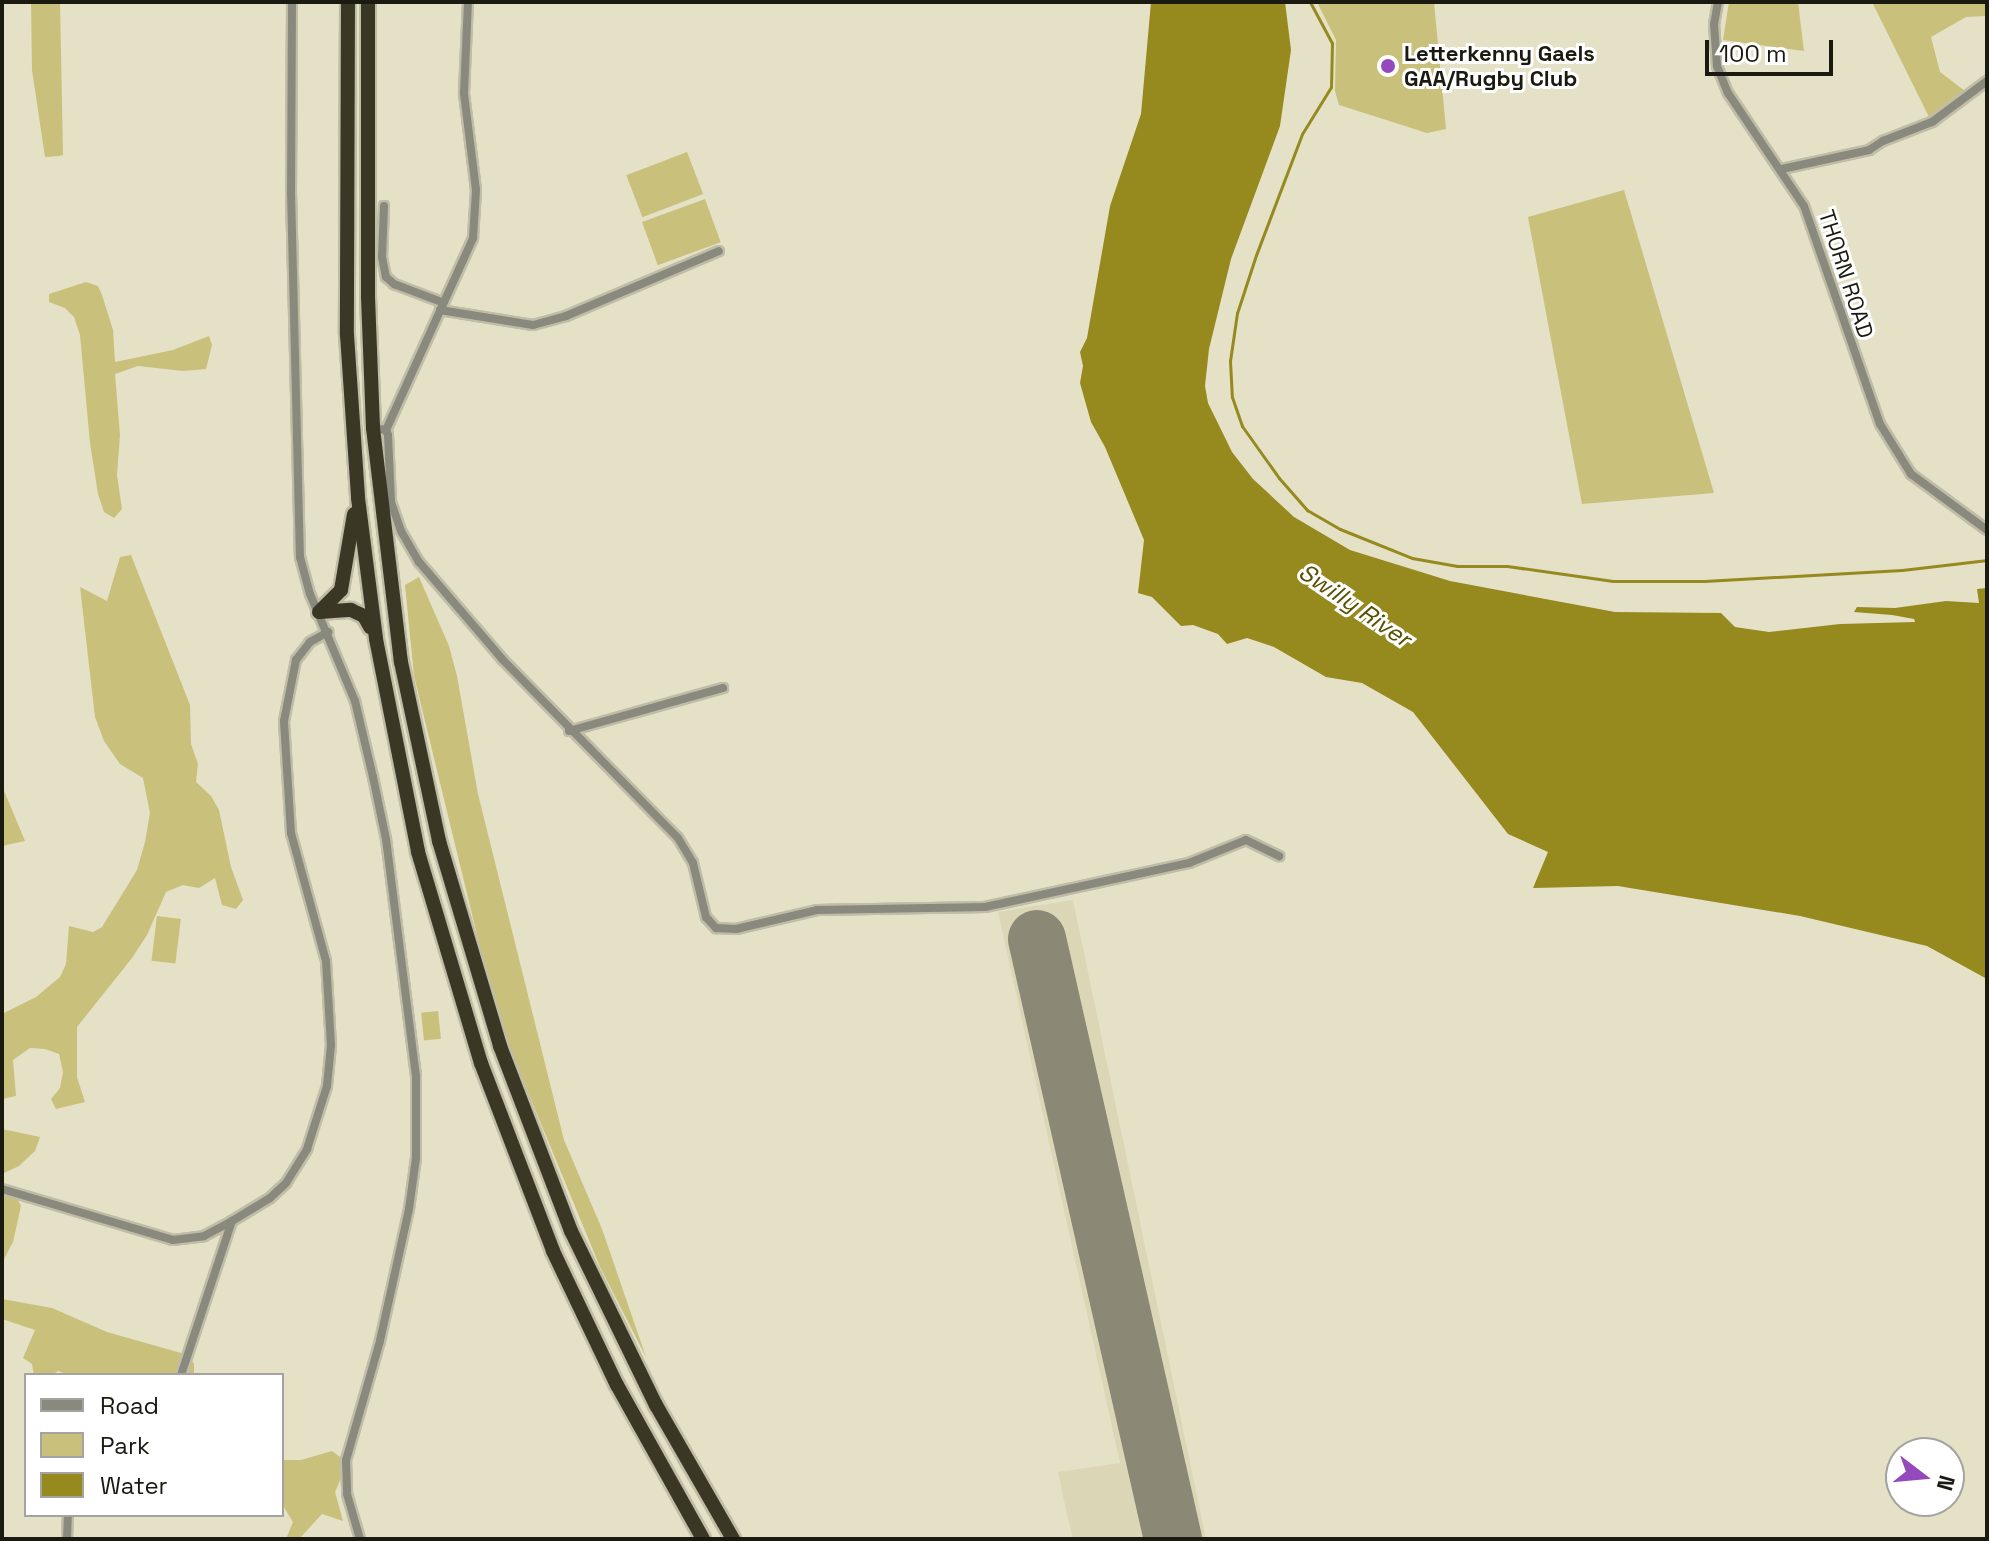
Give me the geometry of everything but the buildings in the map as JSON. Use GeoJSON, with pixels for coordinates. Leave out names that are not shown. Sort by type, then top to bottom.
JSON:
{"type":"FeatureCollection","features":[{"type":"Feature","properties":{"kind":"highway"},"geometry":{"type":"LineString","coordinates":[[348,2],[347,335],[358,498],[376,639],[421,865],[457,991],[502,1125],[583,1316],[703,1539]]}},
{"type":"Feature","properties":{"kind":"highway"},"geometry":{"type":"LineString","coordinates":[[368,2],[368,297],[380,429],[388,577],[407,699],[439,841],[478,980],[522,1108],[571,1231],[656,1405],[733,1539]]}},
{"type":"Feature","properties":{"kind":"highway"},"geometry":{"type":"LineString","coordinates":[[319,612],[341,590],[358,498]]}},
{"type":"Feature","properties":{"kind":"highway"},"geometry":{"type":"LineString","coordinates":[[319,612],[344,609],[360,613],[376,639]]}},
{"type":"Feature","properties":{"kind":"street"},"geometry":{"type":"LineString","coordinates":[[292,2],[291,192],[296,497],[303,572],[355,701],[386,839],[416,1076],[416,1158],[409,1209],[380,1341],[346,1460],[347,1494],[360,1539]]}},
{"type":"Feature","properties":{"kind":"street"},"geometry":{"type":"LineString","coordinates":[[468,2],[464,93],[477,214],[466,259],[380,429],[391,502],[410,548],[466,619],[569,731],[683,844],[693,863],[708,921],[723,930],[817,910],[985,907],[1189,863],[1246,840],[1279,856]]}},
{"type":"Feature","properties":{"kind":"street","name":"THORN ROAD"},"geometry":{"type":"LineString","coordinates":[[1718,2],[1714,24],[1717,66],[1728,93],[1782,169],[1811,222],[1870,402],[1893,450],[1911,474],[1987,530]]}},
{"type":"Feature","properties":{"kind":"street"},"geometry":{"type":"LineString","coordinates":[[1782,169],[1869,150],[1883,141],[1932,122],[1987,81]]}},
{"type":"Feature","properties":{"kind":"street"},"geometry":{"type":"LineString","coordinates":[[384,206],[382,257],[386,277],[394,284],[442,306],[533,325],[566,316],[719,251]]}},
{"type":"Feature","properties":{"kind":"street"},"geometry":{"type":"LineString","coordinates":[[2,1189],[173,1240],[204,1236],[232,1221],[270,1198],[299,1164],[313,1134],[329,1078],[331,1045],[326,961],[291,833],[284,724],[288,687],[296,660],[310,642],[328,632]]}},
{"type":"Feature","properties":{"kind":"street"},"geometry":{"type":"LineString","coordinates":[[569,731],[723,688]]}},
{"type":"Feature","properties":{"kind":"street"},"geometry":{"type":"LineString","coordinates":[[182,1373],[232,1221]]}},
{"type":"Feature","properties":{"kind":"street"},"geometry":{"type":"LineString","coordinates":[[67,1539],[68,1517]]}},
{"type":"Feature","properties":{"kind":"shaded area"},"geometry":{"type":"Polygon","coordinates":[[[1073,900],[1206,1539],[1073,1539],[1058,1472],[1120,1463],[998,912],[1073,900]]]}},
{"type":"Feature","properties":{"kind":"green space"},"geometry":{"type":"Polygon","coordinates":[[[31,2],[60,2],[63,155],[59,156],[45,157],[32,70],[31,2]]]}},
{"type":"Feature","properties":{"kind":"green space","name":"Letterkenny Gaels GAA/Rugby Club"},"geometry":{"type":"Polygon","coordinates":[[[1317,2],[1434,2],[1446,129],[1427,133],[1339,105],[1335,91],[1336,40],[1317,2]]]}},
{"type":"Feature","properties":{"kind":"green space"},"geometry":{"type":"Polygon","coordinates":[[[1729,2],[1798,2],[1804,51],[1723,40],[1729,2]]]}},
{"type":"Feature","properties":{"kind":"green space"},"geometry":{"type":"Polygon","coordinates":[[[1872,2],[1987,2],[1987,16],[1966,17],[1931,37],[1940,72],[1965,91],[1930,119],[1872,2]]]}},
{"type":"Feature","properties":{"kind":"green space"},"geometry":{"type":"Polygon","coordinates":[[[687,152],[703,194],[642,217],[626,175],[687,152]]]}},
{"type":"Feature","properties":{"kind":"green space"},"geometry":{"type":"Polygon","coordinates":[[[1624,190],[1714,493],[1582,504],[1528,217],[1624,190]]]}},
{"type":"Feature","properties":{"kind":"green space"},"geometry":{"type":"Polygon","coordinates":[[[705,199],[721,242],[658,265],[642,222],[705,199]]]}},
{"type":"Feature","properties":{"kind":"green space"},"geometry":{"type":"Polygon","coordinates":[[[86,282],[98,286],[102,295],[113,330],[115,362],[173,350],[209,336],[212,345],[206,369],[183,371],[138,366],[115,374],[120,435],[117,475],[122,509],[114,518],[104,512],[98,494],[80,335],[74,317],[65,308],[49,302],[49,294],[86,282]]]}},
{"type":"Feature","properties":{"kind":"green space"},"geometry":{"type":"Polygon","coordinates":[[[131,555],[190,705],[191,744],[198,764],[196,782],[211,796],[219,810],[231,867],[243,900],[236,909],[222,905],[215,878],[199,888],[183,885],[166,892],[147,935],[132,958],[77,1027],[77,1077],[85,1102],[56,1109],[51,1099],[60,1088],[63,1072],[59,1054],[30,1048],[13,1060],[16,1096],[2,1099],[2,1014],[36,997],[60,977],[66,964],[69,926],[93,932],[102,927],[137,870],[145,842],[150,813],[143,778],[120,764],[104,741],[95,717],[80,587],[107,601],[120,557],[131,555]]]}},
{"type":"Feature","properties":{"kind":"green space"},"geometry":{"type":"Polygon","coordinates":[[[419,577],[449,646],[457,676],[478,794],[564,1140],[602,1229],[646,1357],[600,1267],[497,1017],[414,676],[405,585],[419,577]]]}},
{"type":"Feature","properties":{"kind":"green space"},"geometry":{"type":"Polygon","coordinates":[[[2,786],[25,841],[2,846],[2,786]]]}},
{"type":"Feature","properties":{"kind":"green space"},"geometry":{"type":"Polygon","coordinates":[[[157,916],[181,919],[175,964],[152,961],[157,916]]]}},
{"type":"Feature","properties":{"kind":"green space"},"geometry":{"type":"Polygon","coordinates":[[[438,1011],[441,1039],[424,1041],[421,1013],[438,1011]]]}},
{"type":"Feature","properties":{"kind":"green space"},"geometry":{"type":"Polygon","coordinates":[[[2,1129],[40,1137],[35,1151],[19,1166],[2,1174],[2,1129]]]}},
{"type":"Feature","properties":{"kind":"green space"},"geometry":{"type":"Polygon","coordinates":[[[2,1193],[17,1198],[21,1206],[13,1242],[2,1263],[2,1193]]]}},
{"type":"Feature","properties":{"kind":"green space"},"geometry":{"type":"Polygon","coordinates":[[[2,1299],[52,1308],[107,1332],[181,1353],[194,1363],[194,1373],[34,1373],[32,1364],[23,1358],[35,1330],[2,1319],[2,1299]]]}},
{"type":"Feature","properties":{"kind":"green space"},"geometry":{"type":"Polygon","coordinates":[[[332,1451],[340,1457],[341,1478],[335,1492],[343,1521],[322,1514],[299,1539],[286,1539],[293,1522],[284,1507],[284,1460],[301,1460],[332,1451]]]}},
{"type":"Feature","properties":{"kind":"water","name":"Swilly River"},"geometry":{"type":"Polygon","coordinates":[[[1151,2],[1285,2],[1291,50],[1280,126],[1231,259],[1209,349],[1205,386],[1208,403],[1232,452],[1253,479],[1294,517],[1350,550],[1450,581],[1615,612],[1721,613],[1735,627],[1769,632],[1840,624],[1915,622],[1914,619],[1892,615],[1854,612],[1857,607],[1895,608],[1946,601],[1979,603],[1977,589],[1987,588],[1987,979],[1927,946],[1800,916],[1618,886],[1533,888],[1548,852],[1508,834],[1413,712],[1362,683],[1326,677],[1274,647],[1247,638],[1227,644],[1218,634],[1193,625],[1181,626],[1152,597],[1138,593],[1144,540],[1105,447],[1091,422],[1080,383],[1083,366],[1080,352],[1087,338],[1110,206],[1141,114],[1151,2]]]}},
{"type":"Feature","properties":{"kind":"waterway"},"geometry":{"type":"LineString","coordinates":[[1310,2],[1332,43],[1331,87],[1302,134],[1256,255],[1237,313],[1230,361],[1232,397],[1242,426],[1279,478],[1307,510],[1340,529],[1412,558],[1457,566],[1507,566],[1613,581],[1704,581],[1902,570],[1987,560]]}},
{"type":"Feature","properties":{"kind":"runway"},"geometry":{"type":"LineString","coordinates":[[1037,939],[1173,1539]]}},
{"type":"Feature","properties":{"kind":"place","name":"Letterkenny Gaels GAA/Rugby Club"},"geometry":{"type":"Point","coordinates":[1388,66]}}]}
